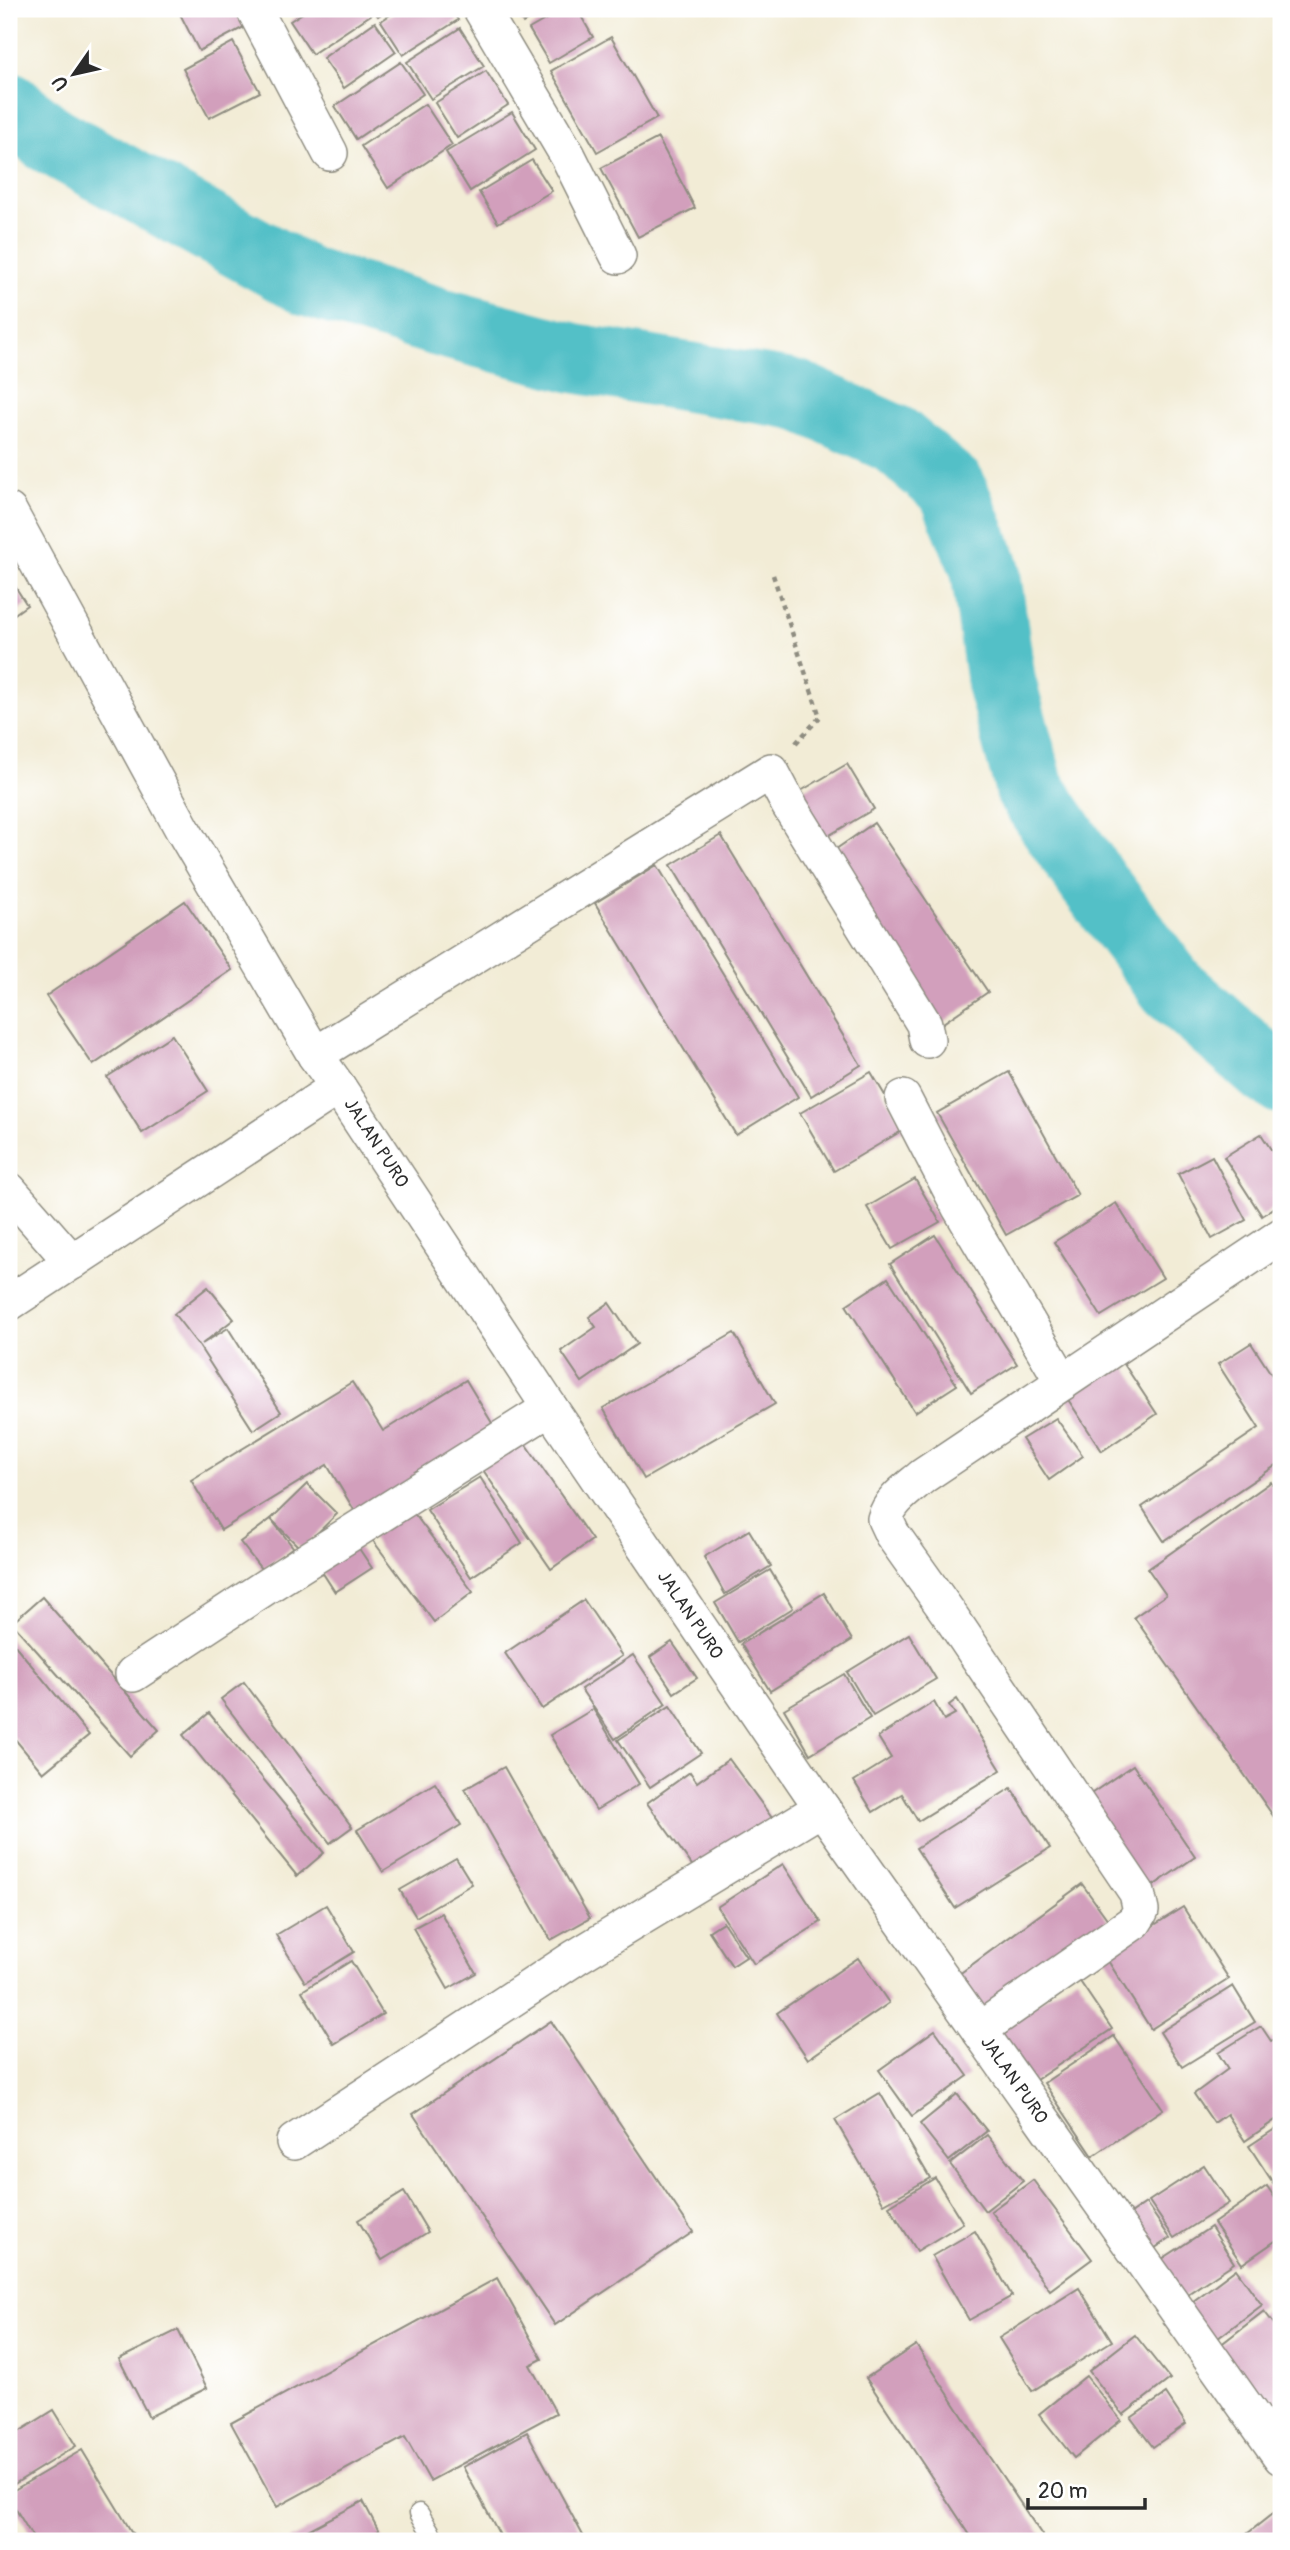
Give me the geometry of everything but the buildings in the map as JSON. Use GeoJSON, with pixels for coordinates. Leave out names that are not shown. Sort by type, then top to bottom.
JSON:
{"type":"FeatureCollection","features":[{"type":"Feature","properties":{"kind":"street"},"geometry":{"type":"LineString","coordinates":[[254,9],[330,153]]}},
{"type":"Feature","properties":{"kind":"street"},"geometry":{"type":"LineString","coordinates":[[481,9],[568,156],[618,256]]}},
{"type":"Feature","properties":{"kind":"street"},"geometry":{"type":"LineString","coordinates":[[9,511],[183,830],[315,1055],[338,1087]]}},
{"type":"Feature","properties":{"kind":"street"},"geometry":{"type":"LineString","coordinates":[[315,1055],[771,771],[789,805],[924,1024],[927,1040]]}},
{"type":"Feature","properties":{"kind":"street","name":"JALAN PURO"},"geometry":{"type":"LineString","coordinates":[[9,1303],[338,1087],[550,1408],[822,1808],[1281,2457]]}},
{"type":"Feature","properties":{"kind":"street"},"geometry":{"type":"LineString","coordinates":[[903,1098],[959,1206],[1063,1382]]}},
{"type":"Feature","properties":{"kind":"street"},"geometry":{"type":"LineString","coordinates":[[9,1189],[72,1262]]}},
{"type":"Feature","properties":{"kind":"street"},"geometry":{"type":"LineString","coordinates":[[979,2030],[1134,1922],[1141,1911],[1137,1893],[892,1534],[885,1519],[895,1499],[923,1476],[1281,1236]]}},
{"type":"Feature","properties":{"kind":"street"},"geometry":{"type":"LineString","coordinates":[[133,1674],[267,1586],[550,1408]]}},
{"type":"Feature","properties":{"kind":"street"},"geometry":{"type":"LineString","coordinates":[[294,2142],[576,1957],[822,1808]]}},
{"type":"Feature","properties":{"kind":"lane"},"geometry":{"type":"LineString","coordinates":[[419,2513],[436,2541]]}},
{"type":"Feature","properties":{"kind":"path"},"geometry":{"type":"LineString","coordinates":[[771,771],[820,717],[773,575]]}},
{"type":"Feature","properties":{"kind":"waterway"},"geometry":{"type":"LineString","coordinates":[[9,106],[48,138],[308,282],[439,322],[574,358],[797,395],[894,439],[952,488],[985,568],[1001,682],[1030,789],[1093,882],[1172,987],[1264,1068],[1281,1079]]}}]}
